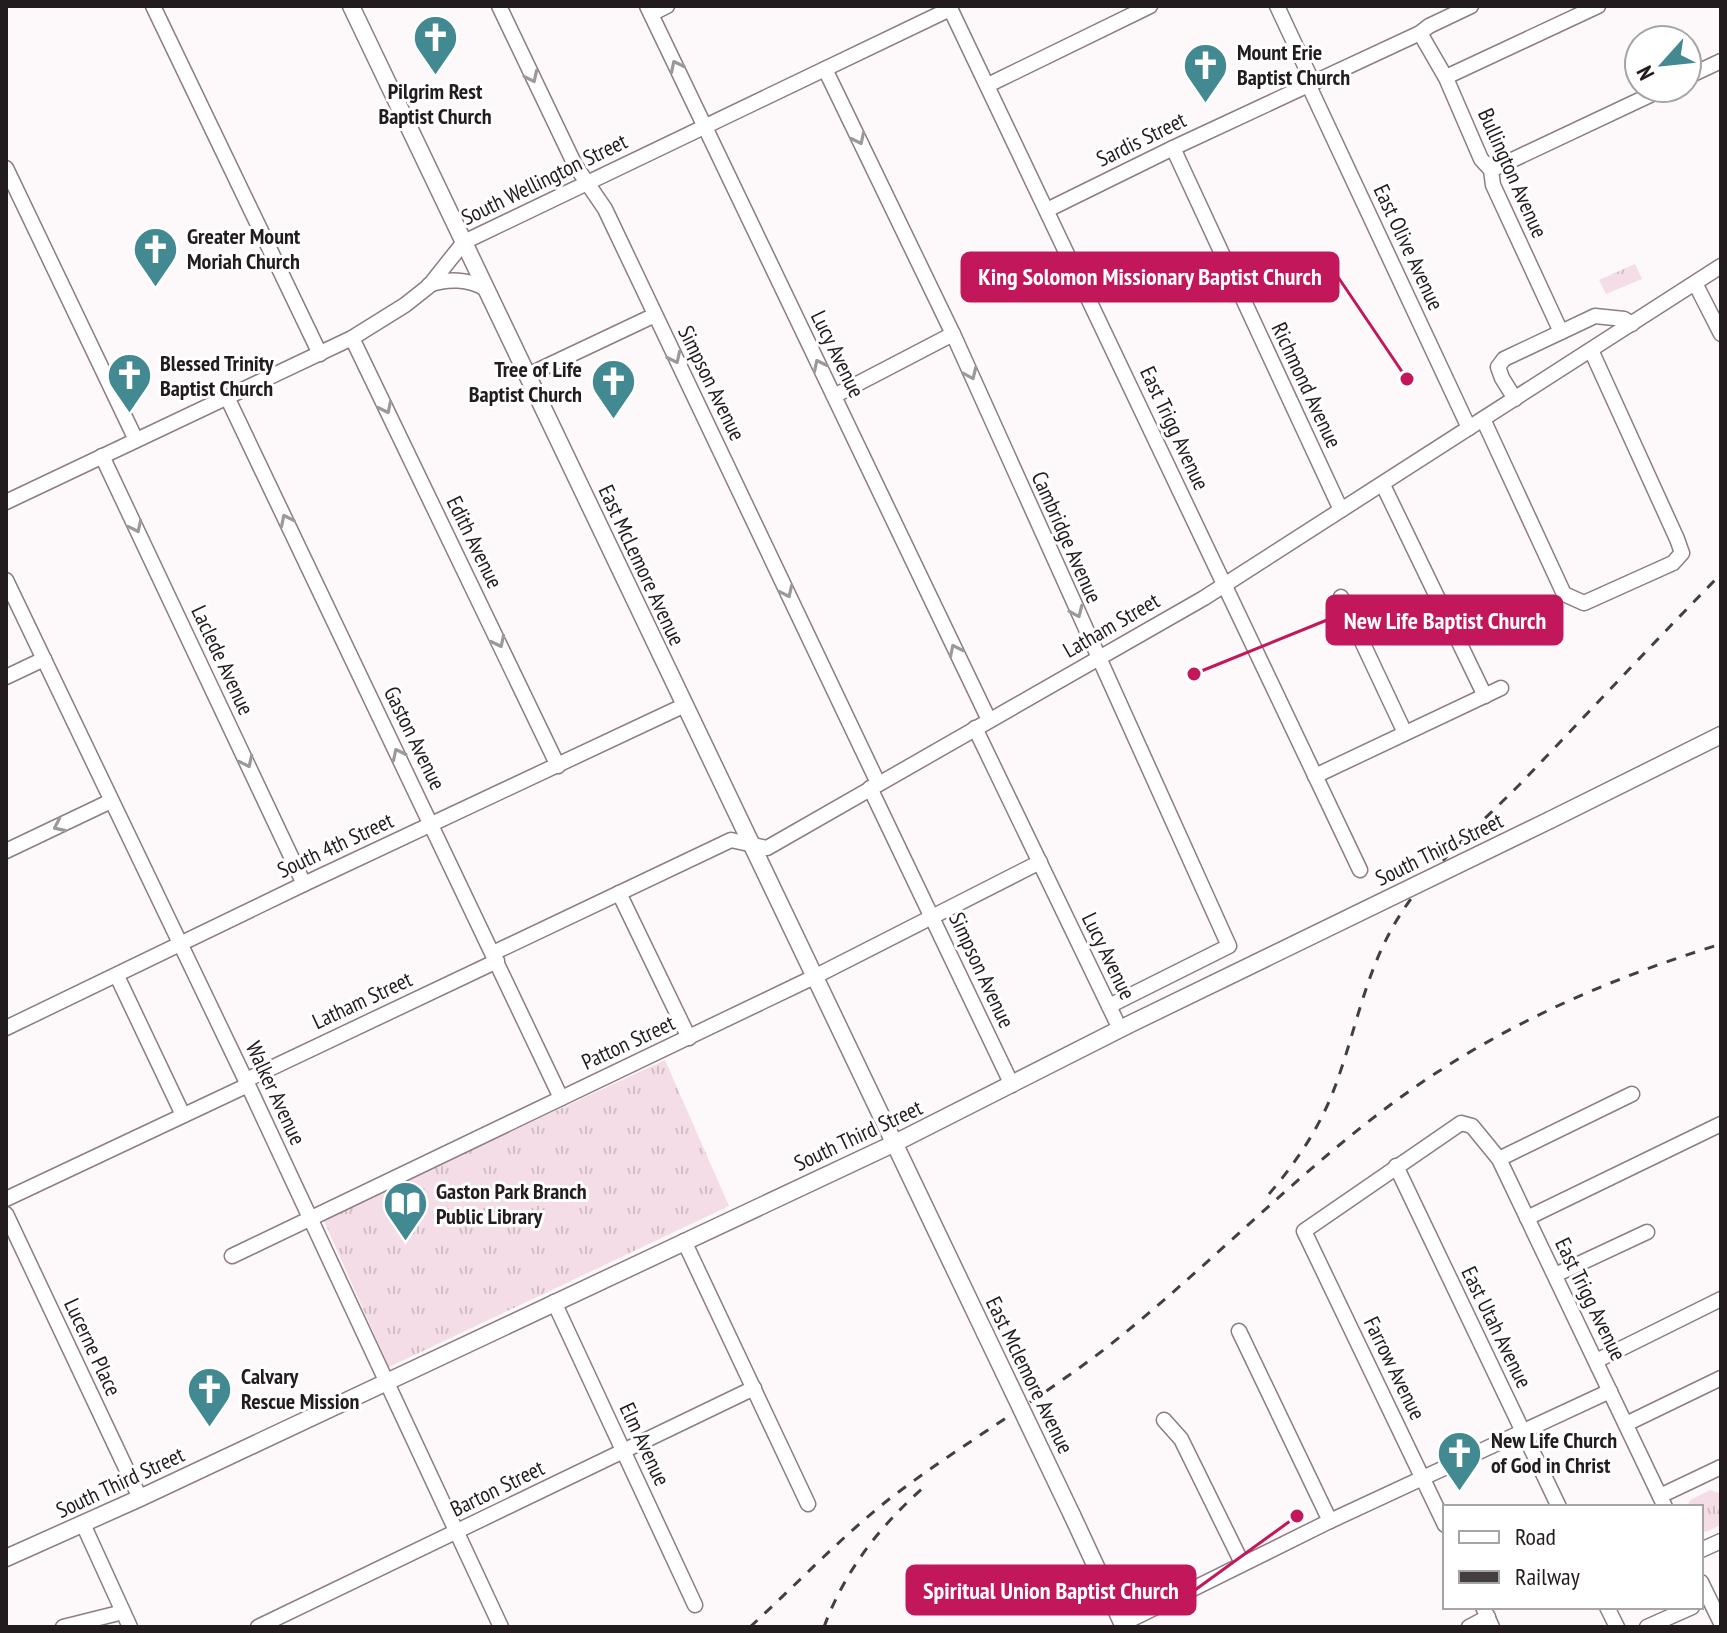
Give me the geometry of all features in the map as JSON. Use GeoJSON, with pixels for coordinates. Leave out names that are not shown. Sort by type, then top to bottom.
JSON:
{"type":"FeatureCollection","features":[{"type":"Feature","properties":{"kind":"main road","name":"East McLemore Avenue"},"geometry":{"type":"LineString","coordinates":[[351,6],[893,1144]]}},
{"type":"Feature","properties":{"kind":"main road","name":"South Third Street"},"geometry":{"type":"LineString","coordinates":[[6,1558],[893,1144],[1721,735]]}},
{"type":"Feature","properties":{"kind":"main road","name":"East Mclemore Avenue"},"geometry":{"type":"LineString","coordinates":[[893,1144],[1123,1625]]}},
{"type":"Feature","properties":{"kind":"street"},"geometry":{"type":"LineString","coordinates":[[153,6],[320,354]]}},
{"type":"Feature","properties":{"kind":"street","name":"Simpson Avenue"},"geometry":{"type":"LineString","coordinates":[[499,6],[571,158],[605,209],[1012,1085]]}},
{"type":"Feature","properties":{"kind":"street"},"geometry":{"type":"LineString","coordinates":[[649,10],[667,6]]}},
{"type":"Feature","properties":{"kind":"street"},"geometry":{"type":"LineString","coordinates":[[988,85],[1150,6]]}},
{"type":"Feature","properties":{"kind":"street","name":"East Olive Avenue"},"geometry":{"type":"LineString","coordinates":[[1277,6],[1469,428]]}},
{"type":"Feature","properties":{"kind":"street","name":"Sardis Street"},"geometry":{"type":"LineString","coordinates":[[1047,210],[1471,6]]}},
{"type":"Feature","properties":{"kind":"street"},"geometry":{"type":"LineString","coordinates":[[1446,77],[1598,6]]}},
{"type":"Feature","properties":{"kind":"street","name":"South Wellington Street"},"geometry":{"type":"LineString","coordinates":[[6,502],[352,338],[429,286],[464,242],[950,8]]}},
{"type":"Feature","properties":{"kind":"street","name":"East Trigg Avenue"},"geometry":{"type":"LineString","coordinates":[[950,8],[1360,870]]}},
{"type":"Feature","properties":{"kind":"street","name":"Lucy Avenue"},"geometry":{"type":"LineString","coordinates":[[649,10],[989,720]]}},
{"type":"Feature","properties":{"kind":"street","name":"Bullington Avenue"},"geometry":{"type":"LineString","coordinates":[[1420,33],[1446,77],[1481,159],[1491,170],[1493,185],[1561,332]]}},
{"type":"Feature","properties":{"kind":"street","name":"Cambridge Avenue"},"geometry":{"type":"LineString","coordinates":[[825,69],[953,334],[1229,946],[1109,1006]]}},
{"type":"Feature","properties":{"kind":"street"},"geometry":{"type":"LineString","coordinates":[[1491,170],[1631,104]]}},
{"type":"Feature","properties":{"kind":"street","name":"Richmond Avenue"},"geometry":{"type":"LineString","coordinates":[[1173,148],[1341,510]]}},
{"type":"Feature","properties":{"kind":"street"},"geometry":{"type":"LineString","coordinates":[[6,168],[136,440]]}},
{"type":"Feature","properties":{"kind":"street","name":"Latham Street"},"geometry":{"type":"LineString","coordinates":[[6,1199],[183,1115],[619,893],[731,840],[767,848],[1224,585],[1721,266]]}},
{"type":"Feature","properties":{"kind":"street"},"geometry":{"type":"LineString","coordinates":[[429,286],[438,281],[458,281],[474,282],[486,289]]}},
{"type":"Feature","properties":{"kind":"street"},"geometry":{"type":"LineString","coordinates":[[1695,283],[1721,334]]}},
{"type":"Feature","properties":{"kind":"street"},"geometry":{"type":"LineString","coordinates":[[528,375],[655,315]]}},
{"type":"Feature","properties":{"kind":"street"},"geometry":{"type":"LineString","coordinates":[[1515,399],[1499,373],[1500,363],[1595,316],[1624,319],[1632,324]]}},
{"type":"Feature","properties":{"kind":"street"},"geometry":{"type":"LineString","coordinates":[[834,396],[953,334]]}},
{"type":"Feature","properties":{"kind":"street","name":"Edith Avenue"},"geometry":{"type":"LineString","coordinates":[[352,338],[558,766]]}},
{"type":"Feature","properties":{"kind":"street"},"geometry":{"type":"LineString","coordinates":[[1483,419],[1564,594],[1584,603],[1673,563],[1682,553],[1591,350]]}},
{"type":"Feature","properties":{"kind":"street","name":"Gaston Avenue"},"geometry":{"type":"LineString","coordinates":[[227,397],[561,1098]]}},
{"type":"Feature","properties":{"kind":"street","name":"Laclede Avenue"},"geometry":{"type":"LineString","coordinates":[[102,456],[304,884]]}},
{"type":"Feature","properties":{"kind":"street"},"geometry":{"type":"LineString","coordinates":[[1383,485],[1485,696]]}},
{"type":"Feature","properties":{"kind":"street","name":"Walker Avenue"},"geometry":{"type":"LineString","coordinates":[[6,580],[247,1082],[501,1627]]}},
{"type":"Feature","properties":{"kind":"street"},"geometry":{"type":"LineString","coordinates":[[1341,597],[1405,733]]}},
{"type":"Feature","properties":{"kind":"street"},"geometry":{"type":"LineString","coordinates":[[6,677],[44,659]]}},
{"type":"Feature","properties":{"kind":"street"},"geometry":{"type":"LineString","coordinates":[[1315,776],[1501,688]]}},
{"type":"Feature","properties":{"kind":"street","name":"South 4th Street"},"geometry":{"type":"LineString","coordinates":[[6,1028],[685,705]]}},
{"type":"Feature","properties":{"kind":"street","name":"Lucy Avenue"},"geometry":{"type":"LineString","coordinates":[[975,728],[1109,1006],[1123,1028]]}},
{"type":"Feature","properties":{"kind":"street"},"geometry":{"type":"LineString","coordinates":[[6,851],[111,801]]}},
{"type":"Feature","properties":{"kind":"street","name":"Patton Street"},"geometry":{"type":"LineString","coordinates":[[232,1256],[689,1038],[1040,862]]}},
{"type":"Feature","properties":{"kind":"street"},"geometry":{"type":"LineString","coordinates":[[619,893],[689,1038]]}},
{"type":"Feature","properties":{"kind":"street"},"geometry":{"type":"LineString","coordinates":[[117,976],[183,1115]]}},
{"type":"Feature","properties":{"kind":"street"},"geometry":{"type":"LineString","coordinates":[[1499,1159],[1632,1094]]}},
{"type":"Feature","properties":{"kind":"street","name":"East Trigg Avenue"},"geometry":{"type":"LineString","coordinates":[[1396,1166],[1461,1123],[1472,1126],[1499,1159],[1663,1502]]}},
{"type":"Feature","properties":{"kind":"street"},"geometry":{"type":"LineString","coordinates":[[1527,1218],[1721,1124]]}},
{"type":"Feature","properties":{"kind":"street","name":"Farrow Avenue"},"geometry":{"type":"LineString","coordinates":[[1396,1166],[1304,1231],[1443,1521]]}},
{"type":"Feature","properties":{"kind":"street","name":"East Utah Avenue"},"geometry":{"type":"LineString","coordinates":[[1396,1166],[1558,1505]]}},
{"type":"Feature","properties":{"kind":"street","name":"Lucerne Place"},"geometry":{"type":"LineString","coordinates":[[6,1214],[140,1498]]}},
{"type":"Feature","properties":{"kind":"street"},"geometry":{"type":"LineString","coordinates":[[1555,1275],[1647,1232]]}},
{"type":"Feature","properties":{"kind":"street"},"geometry":{"type":"LineString","coordinates":[[684,1241],[808,1504]]}},
{"type":"Feature","properties":{"kind":"street"},"geometry":{"type":"LineString","coordinates":[[1596,1361],[1721,1299]]}},
{"type":"Feature","properties":{"kind":"street","name":"Elm Avenue"},"geometry":{"type":"LineString","coordinates":[[554,1302],[695,1605]]}},
{"type":"Feature","properties":{"kind":"street"},"geometry":{"type":"LineString","coordinates":[[1239,1331],[1330,1521]]}},
{"type":"Feature","properties":{"kind":"street"},"geometry":{"type":"LineString","coordinates":[[1626,1424],[1721,1378]]}},
{"type":"Feature","properties":{"kind":"street","name":"Barton Street"},"geometry":{"type":"LineString","coordinates":[[258,1627],[754,1388]]}},
{"type":"Feature","properties":{"kind":"street"},"geometry":{"type":"LineString","coordinates":[[1123,1625],[1242,1563],[1610,1391]]}},
{"type":"Feature","properties":{"kind":"street"},"geometry":{"type":"LineString","coordinates":[[1164,1420],[1181,1439],[1242,1563]]}},
{"type":"Feature","properties":{"kind":"street"},"geometry":{"type":"LineString","coordinates":[[1663,1502],[1721,1467]]}},
{"type":"Feature","properties":{"kind":"street"},"geometry":{"type":"LineString","coordinates":[[83,1524],[130,1627]]}},
{"type":"Feature","properties":{"kind":"street"},"geometry":{"type":"LineString","coordinates":[[1705,1601],[1721,1623]]}},
{"type":"Feature","properties":{"kind":"street"},"geometry":{"type":"LineString","coordinates":[[1608,1609],[1617,1627]]}},
{"type":"Feature","properties":{"kind":"street"},"geometry":{"type":"LineString","coordinates":[[1647,1627],[1688,1609]]}},
{"type":"Feature","properties":{"kind":"street"},"geometry":{"type":"LineString","coordinates":[[63,1627],[123,1612]]}},
{"type":"Feature","properties":{"kind":"street"},"geometry":{"type":"LineString","coordinates":[[1469,1627],[1487,1617]]}},
{"type":"Feature","properties":{"kind":"green space"},"geometry":{"type":"Polygon","coordinates":[[[1635,264],[1642,279],[1606,294],[1599,280],[1635,264]]]}},
{"type":"Feature","properties":{"kind":"green space"},"geometry":{"type":"Polygon","coordinates":[[[665,1060],[729,1206],[389,1367],[323,1219],[665,1060]]]}},
{"type":"Feature","properties":{"kind":"green space"},"geometry":{"type":"Polygon","coordinates":[[[1710,1490],[1719,1493],[1721,1525],[1703,1531],[1703,1505],[1688,1505],[1690,1500],[1710,1490]]]}},
{"type":"Feature","properties":{"kind":"railway"},"geometry":{"type":"LineString","coordinates":[[1269,1194],[1304,1148],[1325,1110],[1340,1074],[1377,959],[1413,896],[1442,862],[1721,574]]}},
{"type":"Feature","properties":{"kind":"railway"},"geometry":{"type":"LineString","coordinates":[[750,1627],[888,1500],[1106,1348],[1325,1157],[1401,1097],[1476,1048],[1555,1007],[1637,973],[1721,944]]}},
{"type":"Feature","properties":{"kind":"railway"},"geometry":{"type":"LineString","coordinates":[[824,1627],[853,1568],[893,1517],[925,1486]]}},
{"type":"Feature","properties":{"kind":"place","name":"Pilgrim Rest Baptist Church"},"geometry":{"type":"Point","coordinates":[435,77]}},
{"type":"Feature","properties":{"kind":"place","name":"Mount Erie Baptist Church"},"geometry":{"type":"Point","coordinates":[1206,104]}},
{"type":"Feature","properties":{"kind":"place","name":"Greater Mount Moriah Church"},"geometry":{"type":"Point","coordinates":[156,288]}},
{"type":"Feature","properties":{"kind":"place","name":"King Solomon Missionary Baptist Church"},"geometry":{"type":"Point","coordinates":[1407,379]}},
{"type":"Feature","properties":{"kind":"place","name":"Blessed Trinity Baptist Church"},"geometry":{"type":"Point","coordinates":[129,415]}},
{"type":"Feature","properties":{"kind":"place","name":"Tree of Life Baptist Church"},"geometry":{"type":"Point","coordinates":[613,421]}},
{"type":"Feature","properties":{"kind":"place","name":"New Life Baptist Church"},"geometry":{"type":"Point","coordinates":[1194,674]}},
{"type":"Feature","properties":{"kind":"place","name":"Gaston Park Branch Public Library"},"geometry":{"type":"Point","coordinates":[405,1243]}},
{"type":"Feature","properties":{"kind":"place","name":"Calvary Rescue Mission"},"geometry":{"type":"Point","coordinates":[210,1428]}},
{"type":"Feature","properties":{"kind":"place","name":"New Life Church of God in Christ"},"geometry":{"type":"Point","coordinates":[1460,1492]}},
{"type":"Feature","properties":{"kind":"place","name":"Spiritual Union Baptist Church"},"geometry":{"type":"Point","coordinates":[1297,1516]}}]}
